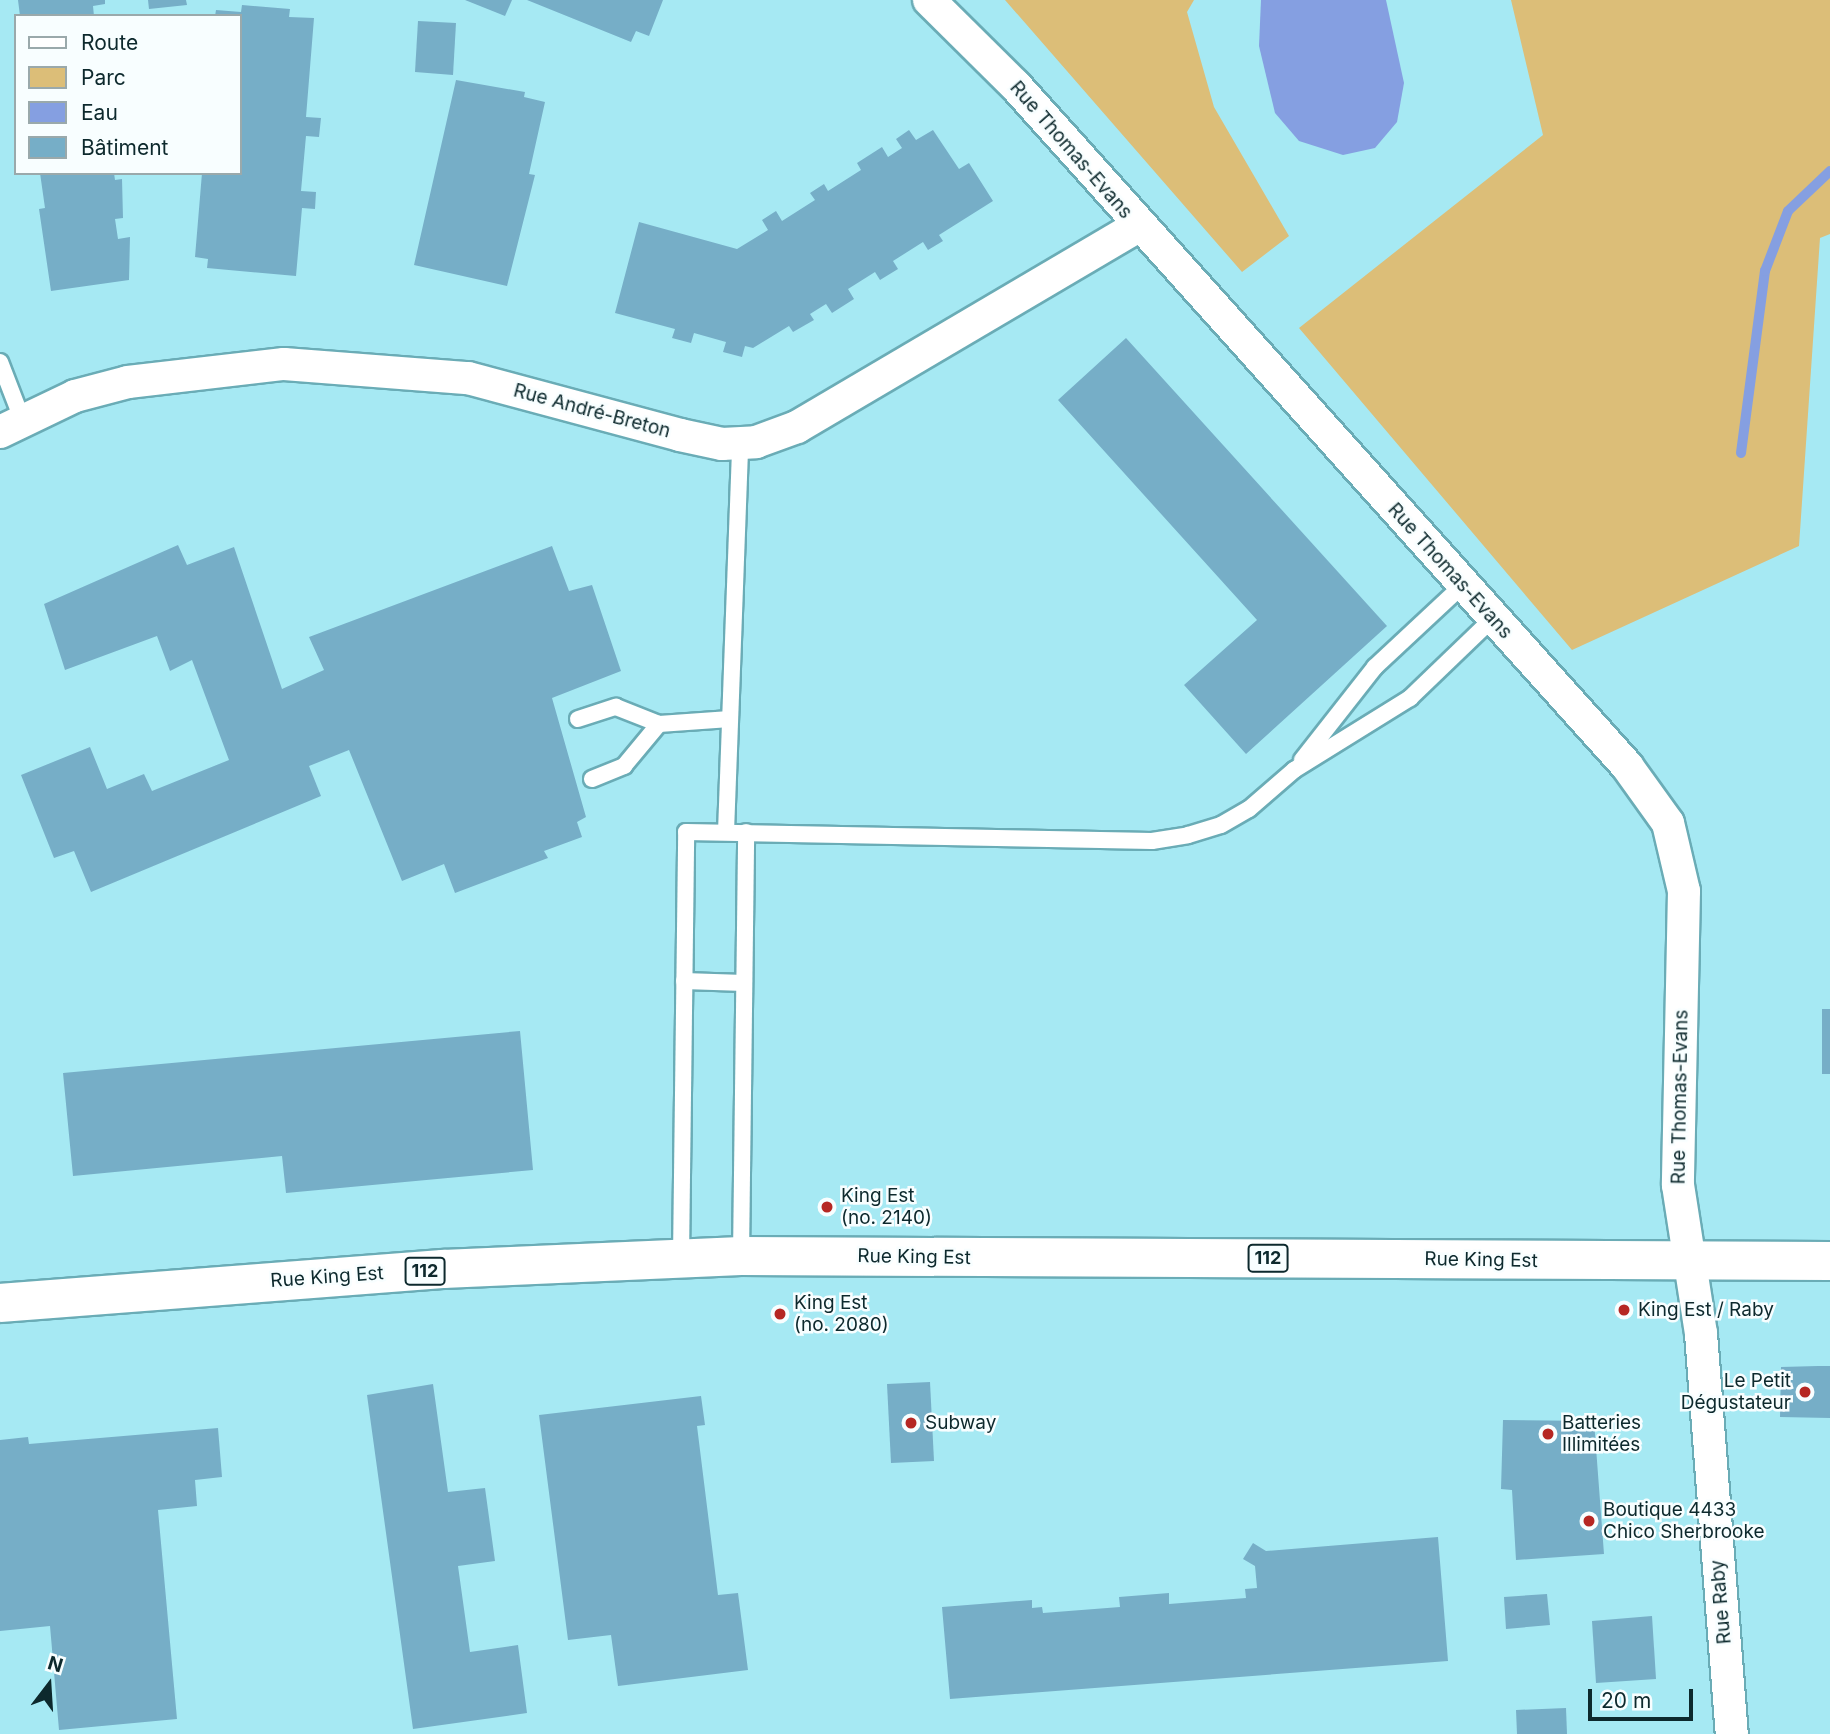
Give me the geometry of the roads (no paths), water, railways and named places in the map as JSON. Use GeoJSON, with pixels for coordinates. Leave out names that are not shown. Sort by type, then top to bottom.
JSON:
{"type":"FeatureCollection","features":[{"type":"Feature","properties":{"kind":"main road","name":"Rue King Est"},"geometry":{"type":"LineString","coordinates":[[0,1303],[443,1269],[741,1256],[1830,1261]]}},
{"type":"Feature","properties":{"kind":"street","name":"Rue Thomas-Evans"},"geometry":{"type":"LineString","coordinates":[[929,0],[1015,85],[1649,792],[1668,823],[1684,891],[1678,1185],[1686,1261]]}},
{"type":"Feature","properties":{"kind":"street","name":"Rue André-Breton"},"geometry":{"type":"LineString","coordinates":[[11,425],[75,396],[128,382],[284,364],[351,366],[468,378],[680,435],[722,444],[756,442],[797,427],[1139,226]]}},
{"type":"Feature","properties":{"kind":"street","name":"Rue Raby"},"geometry":{"type":"LineString","coordinates":[[1686,1261],[1701,1334],[1732,1734]]}},
{"type":"Feature","properties":{"kind":"lane"},"geometry":{"type":"LineString","coordinates":[[0,362],[11,425]]}},
{"type":"Feature","properties":{"kind":"lane"},"geometry":{"type":"LineString","coordinates":[[726,832],[740,443]]}},
{"type":"Feature","properties":{"kind":"lane"},"geometry":{"type":"LineString","coordinates":[[1294,770],[1375,667],[1463,585]]}},
{"type":"Feature","properties":{"kind":"lane"},"geometry":{"type":"LineString","coordinates":[[681,1258],[686,832],[1152,841],[1221,825],[1249,809],[1294,770],[1410,698],[1493,618]]}},
{"type":"Feature","properties":{"kind":"lane"},"geometry":{"type":"LineString","coordinates":[[578,719],[616,706],[659,724],[730,719]]}},
{"type":"Feature","properties":{"kind":"lane"},"geometry":{"type":"LineString","coordinates":[[592,779],[624,766],[659,724]]}},
{"type":"Feature","properties":{"kind":"lane"},"geometry":{"type":"LineString","coordinates":[[741,1256],[746,832]]}},
{"type":"Feature","properties":{"kind":"lane"},"geometry":{"type":"LineString","coordinates":[[684,981],[744,983]]}},
{"type":"Feature","properties":{"kind":"water"},"geometry":{"type":"Polygon","coordinates":[[[1261,0],[1386,0],[1404,83],[1397,122],[1375,148],[1343,155],[1299,141],[1275,113],[1259,46],[1261,0]]]}},
{"type":"Feature","properties":{"kind":"waterway"},"geometry":{"type":"LineString","coordinates":[[1741,453],[1765,271],[1788,211],[1830,171]]}},
{"type":"Feature","properties":{"kind":"place","name":"King Est (no. 2140)"},"geometry":{"type":"Point","coordinates":[827,1207]}},
{"type":"Feature","properties":{"kind":"place","name":"King Est / Raby"},"geometry":{"type":"Point","coordinates":[1624,1310]}},
{"type":"Feature","properties":{"kind":"place","name":"King Est (no. 2080)"},"geometry":{"type":"Point","coordinates":[780,1314]}},
{"type":"Feature","properties":{"kind":"place","name":"Le Petit Dégustateur"},"geometry":{"type":"Point","coordinates":[1805,1392]}},
{"type":"Feature","properties":{"kind":"place","name":"Subway"},"geometry":{"type":"Point","coordinates":[911,1423]}},
{"type":"Feature","properties":{"kind":"place","name":"Batteries Illimitées"},"geometry":{"type":"Point","coordinates":[1548,1434]}},
{"type":"Feature","properties":{"kind":"place","name":"Boutique 4433 Chico Sherbrooke"},"geometry":{"type":"Point","coordinates":[1589,1521]}}]}
